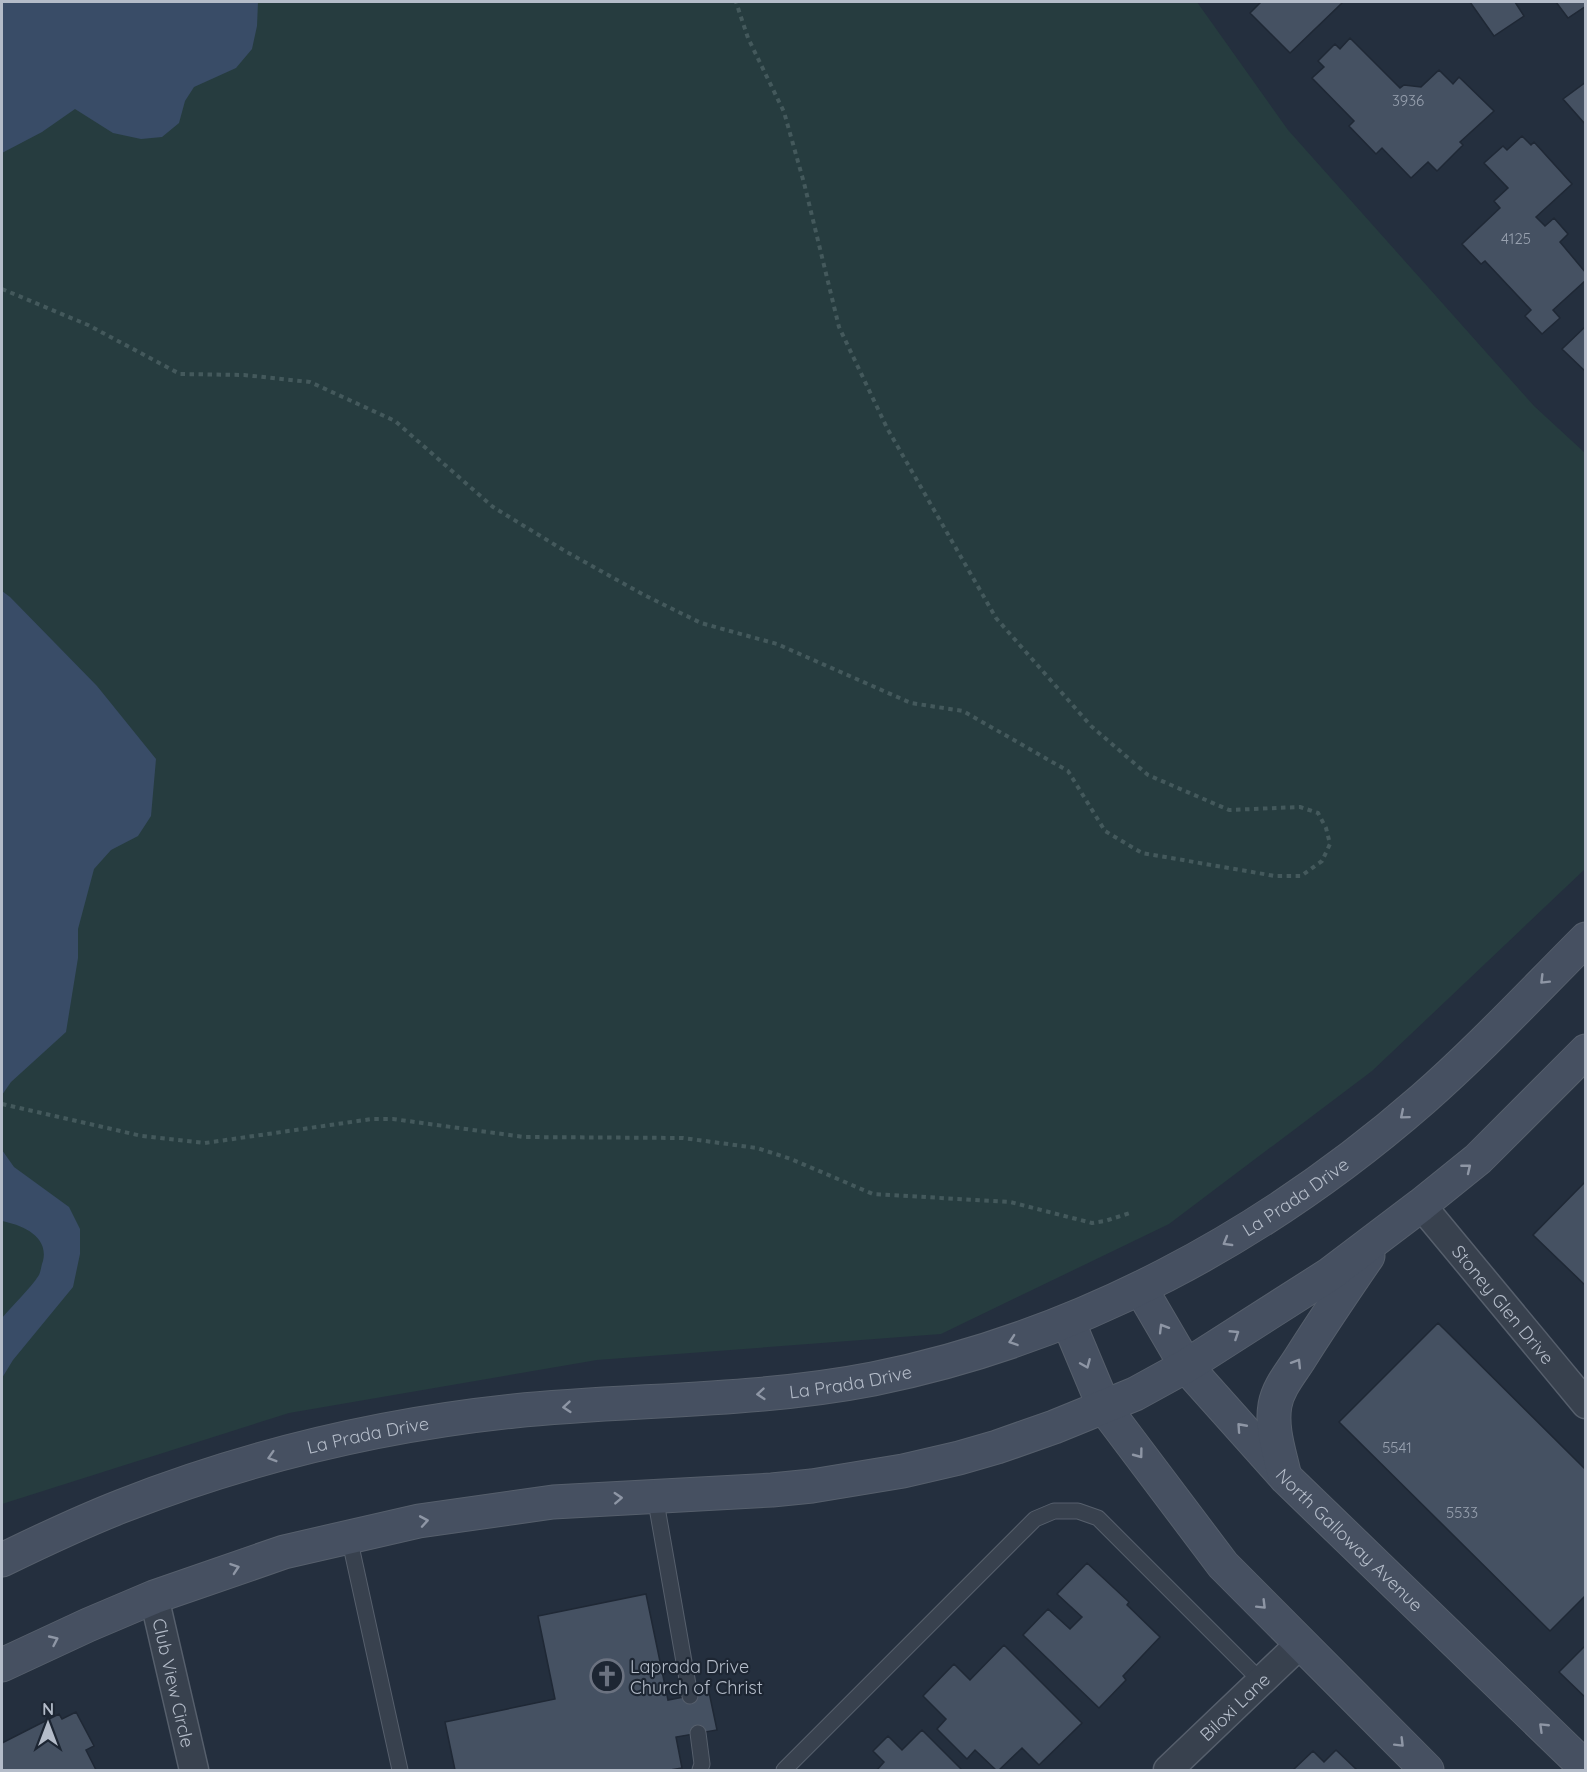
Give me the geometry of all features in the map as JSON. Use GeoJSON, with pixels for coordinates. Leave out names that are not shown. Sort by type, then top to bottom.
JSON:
{"type":"FeatureCollection","features":[{"type":"Feature","properties":{"kind":"main road","name":"La Prada Drive"},"geometry":{"type":"LineString","coordinates":[[2,1560],[113,1510],[167,1490],[282,1454],[347,1437],[512,1411],[605,1403],[769,1394],[815,1388],[928,1366],[1002,1345],[1068,1322],[1140,1289],[1206,1254],[1269,1217],[1331,1174],[1425,1098],[1586,939]]}},
{"type":"Feature","properties":{"kind":"main road"},"geometry":{"type":"LineString","coordinates":[[2,1665],[87,1624],[154,1597],[284,1552],[419,1521],[553,1502],[812,1486],[903,1471],[998,1447],[1054,1427],[1135,1394],[1186,1366],[1330,1274],[1421,1206],[1478,1159],[1586,1051]]}},
{"type":"Feature","properties":{"kind":"main road"},"geometry":{"type":"LineString","coordinates":[[1286,1478],[1275,1438],[1273,1422],[1275,1403],[1281,1388],[1317,1331],[1383,1235]]}},
{"type":"Feature","properties":{"kind":"main road","name":"North Galloway Avenue"},"geometry":{"type":"LineString","coordinates":[[1140,1289],[1186,1366],[1286,1478],[1586,1768]]}},
{"type":"Feature","properties":{"kind":"main road"},"geometry":{"type":"LineString","coordinates":[[1068,1322],[1104,1407],[1222,1565],[1427,1770]]}},
{"type":"Feature","properties":{"kind":"street","name":"Stoney Glen Drive"},"geometry":{"type":"LineString","coordinates":[[1421,1206],[1586,1404]]}},
{"type":"Feature","properties":{"kind":"street","name":"Club View Circle"},"geometry":{"type":"LineString","coordinates":[[154,1597],[194,1770]]}},
{"type":"Feature","properties":{"kind":"street","name":"Biloxi Lane"},"geometry":{"type":"LineString","coordinates":[[1168,1770],[1301,1643]]}},
{"type":"Feature","properties":{"kind":"lane"},"geometry":{"type":"LineString","coordinates":[[655,1496],[690,1696]]}},
{"type":"Feature","properties":{"kind":"lane"},"geometry":{"type":"LineString","coordinates":[[784,1770],[1035,1519],[1054,1511],[1078,1511],[1098,1518],[1262,1681]]}},
{"type":"Feature","properties":{"kind":"lane"},"geometry":{"type":"LineString","coordinates":[[349,1537],[400,1770]]}},
{"type":"Feature","properties":{"kind":"lane"},"geometry":{"type":"LineString","coordinates":[[698,1733],[702,1764],[700,1770]]}},
{"type":"Feature","properties":{"kind":"path"},"geometry":{"type":"LineString","coordinates":[[2,290],[88,325],[180,374],[244,375],[310,382],[395,421],[493,507],[644,595],[701,623],[777,644],[911,703],[963,711],[1058,765],[1068,771],[1105,831],[1142,853],[1275,876],[1302,876],[1322,861],[1330,844],[1326,828],[1318,813],[1300,807],[1229,810],[1148,775],[1091,726],[996,618],[887,428],[839,327],[784,112],[748,38],[736,2]]}},
{"type":"Feature","properties":{"kind":"path"},"geometry":{"type":"LineString","coordinates":[[2,1104],[142,1136],[205,1143],[372,1119],[393,1119],[524,1137],[683,1138],[757,1148],[791,1159],[873,1194],[1010,1202],[1092,1222],[1105,1221],[1133,1212]]}},
{"type":"Feature","properties":{"kind":"green space"},"geometry":{"type":"Polygon","coordinates":[[[2,2],[1197,2],[1288,130],[1534,406],[1585,453],[1585,869],[1372,1071],[1169,1224],[941,1334],[597,1360],[289,1413],[2,1504],[2,2]]]}},
{"type":"Feature","properties":{"kind":"water"},"geometry":{"type":"Polygon","coordinates":[[[2,2],[258,2],[257,26],[252,49],[236,68],[194,87],[185,101],[179,123],[162,137],[141,139],[113,133],[75,109],[42,132],[2,153],[2,2]]]}},
{"type":"Feature","properties":{"kind":"water"},"geometry":{"type":"Polygon","coordinates":[[[2,591],[97,686],[156,759],[151,816],[138,836],[111,850],[94,869],[78,929],[78,958],[66,1032],[11,1082],[2,1095],[2,591]]]}},
{"type":"Feature","properties":{"kind":"water"},"geometry":{"type":"Polygon","coordinates":[[[2,1150],[14,1167],[69,1207],[80,1229],[80,1254],[73,1287],[13,1360],[2,1378],[2,1318],[39,1275],[44,1252],[38,1238],[32,1233],[18,1225],[2,1221],[2,1150]]]}},
{"type":"Feature","properties":{"kind":"building"},"geometry":{"type":"Polygon","coordinates":[[[1261,2],[1343,2],[1290,53],[1250,13],[1261,2]]]}},
{"type":"Feature","properties":{"kind":"building"},"geometry":{"type":"Polygon","coordinates":[[[1470,2],[1515,2],[1524,16],[1494,36],[1470,2]]]}},
{"type":"Feature","properties":{"kind":"building"},"geometry":{"type":"Polygon","coordinates":[[[1556,2],[1586,2],[1586,6],[1568,18],[1556,2]]]}},
{"type":"Feature","properties":{"kind":"building"},"geometry":{"type":"Polygon","coordinates":[[[1350,38],[1400,88],[1404,85],[1421,87],[1439,70],[1453,84],[1459,77],[1494,111],[1460,142],[1463,145],[1437,171],[1428,162],[1411,178],[1382,148],[1376,154],[1349,126],[1354,121],[1312,78],[1324,67],[1318,61],[1335,44],[1340,49],[1350,38]]]}},
{"type":"Feature","properties":{"kind":"building"},"geometry":{"type":"Polygon","coordinates":[[[1586,82],[1586,125],[1563,99],[1586,82]]]}},
{"type":"Feature","properties":{"kind":"building"},"geometry":{"type":"Polygon","coordinates":[[[1522,136],[1531,145],[1534,142],[1572,184],[1536,217],[1545,226],[1554,218],[1568,234],[1560,242],[1586,273],[1586,280],[1553,310],[1560,318],[1542,334],[1525,316],[1531,310],[1485,261],[1481,264],[1462,244],[1500,208],[1494,201],[1508,188],[1484,163],[1503,146],[1507,150],[1522,136]]]}},
{"type":"Feature","properties":{"kind":"building"},"geometry":{"type":"Polygon","coordinates":[[[1586,326],[1586,372],[1562,349],[1586,326]]]}},
{"type":"Feature","properties":{"kind":"building"},"geometry":{"type":"Polygon","coordinates":[[[1586,1181],[1586,1286],[1533,1235],[1586,1181]]]}},
{"type":"Feature","properties":{"kind":"building"},"geometry":{"type":"Polygon","coordinates":[[[1438,1323],[1586,1470],[1586,1595],[1550,1631],[1339,1422],[1438,1323]]]}},
{"type":"Feature","properties":{"kind":"building"},"geometry":{"type":"Polygon","coordinates":[[[1087,1563],[1129,1602],[1127,1605],[1160,1637],[1123,1676],[1126,1680],[1099,1708],[1023,1635],[1048,1609],[1070,1629],[1082,1617],[1057,1594],[1087,1563]]]}},
{"type":"Feature","properties":{"kind":"building","name":"Laprada Drive Church of Christ"},"geometry":{"type":"Polygon","coordinates":[[[646,1594],[668,1700],[709,1692],[717,1730],[676,1737],[682,1768],[670,1770],[455,1770],[445,1722],[555,1699],[538,1616],[646,1594]]]}},
{"type":"Feature","properties":{"kind":"building"},"geometry":{"type":"Polygon","coordinates":[[[1004,1645],[1082,1723],[1039,1765],[1022,1748],[999,1770],[996,1770],[975,1750],[967,1759],[937,1729],[946,1719],[923,1696],[954,1664],[970,1680],[1004,1645]]]}},
{"type":"Feature","properties":{"kind":"building"},"geometry":{"type":"Polygon","coordinates":[[[1586,1645],[1586,1698],[1559,1672],[1586,1645]]]}},
{"type":"Feature","properties":{"kind":"building"},"geometry":{"type":"Polygon","coordinates":[[[76,1712],[94,1746],[86,1750],[96,1770],[2,1770],[2,1743],[59,1714],[62,1719],[76,1712]]]}},
{"type":"Feature","properties":{"kind":"building"},"geometry":{"type":"Polygon","coordinates":[[[922,1730],[962,1770],[877,1770],[884,1762],[873,1751],[888,1736],[902,1750],[922,1730]]]}},
{"type":"Feature","properties":{"kind":"building"},"geometry":{"type":"Polygon","coordinates":[[[1336,1750],[1357,1770],[1293,1770],[1313,1751],[1324,1762],[1336,1750]]]}},
{"type":"Feature","properties":{"kind":"place","name":"Laprada Drive Church of Christ"},"geometry":{"type":"Point","coordinates":[607,1676]}}]}
